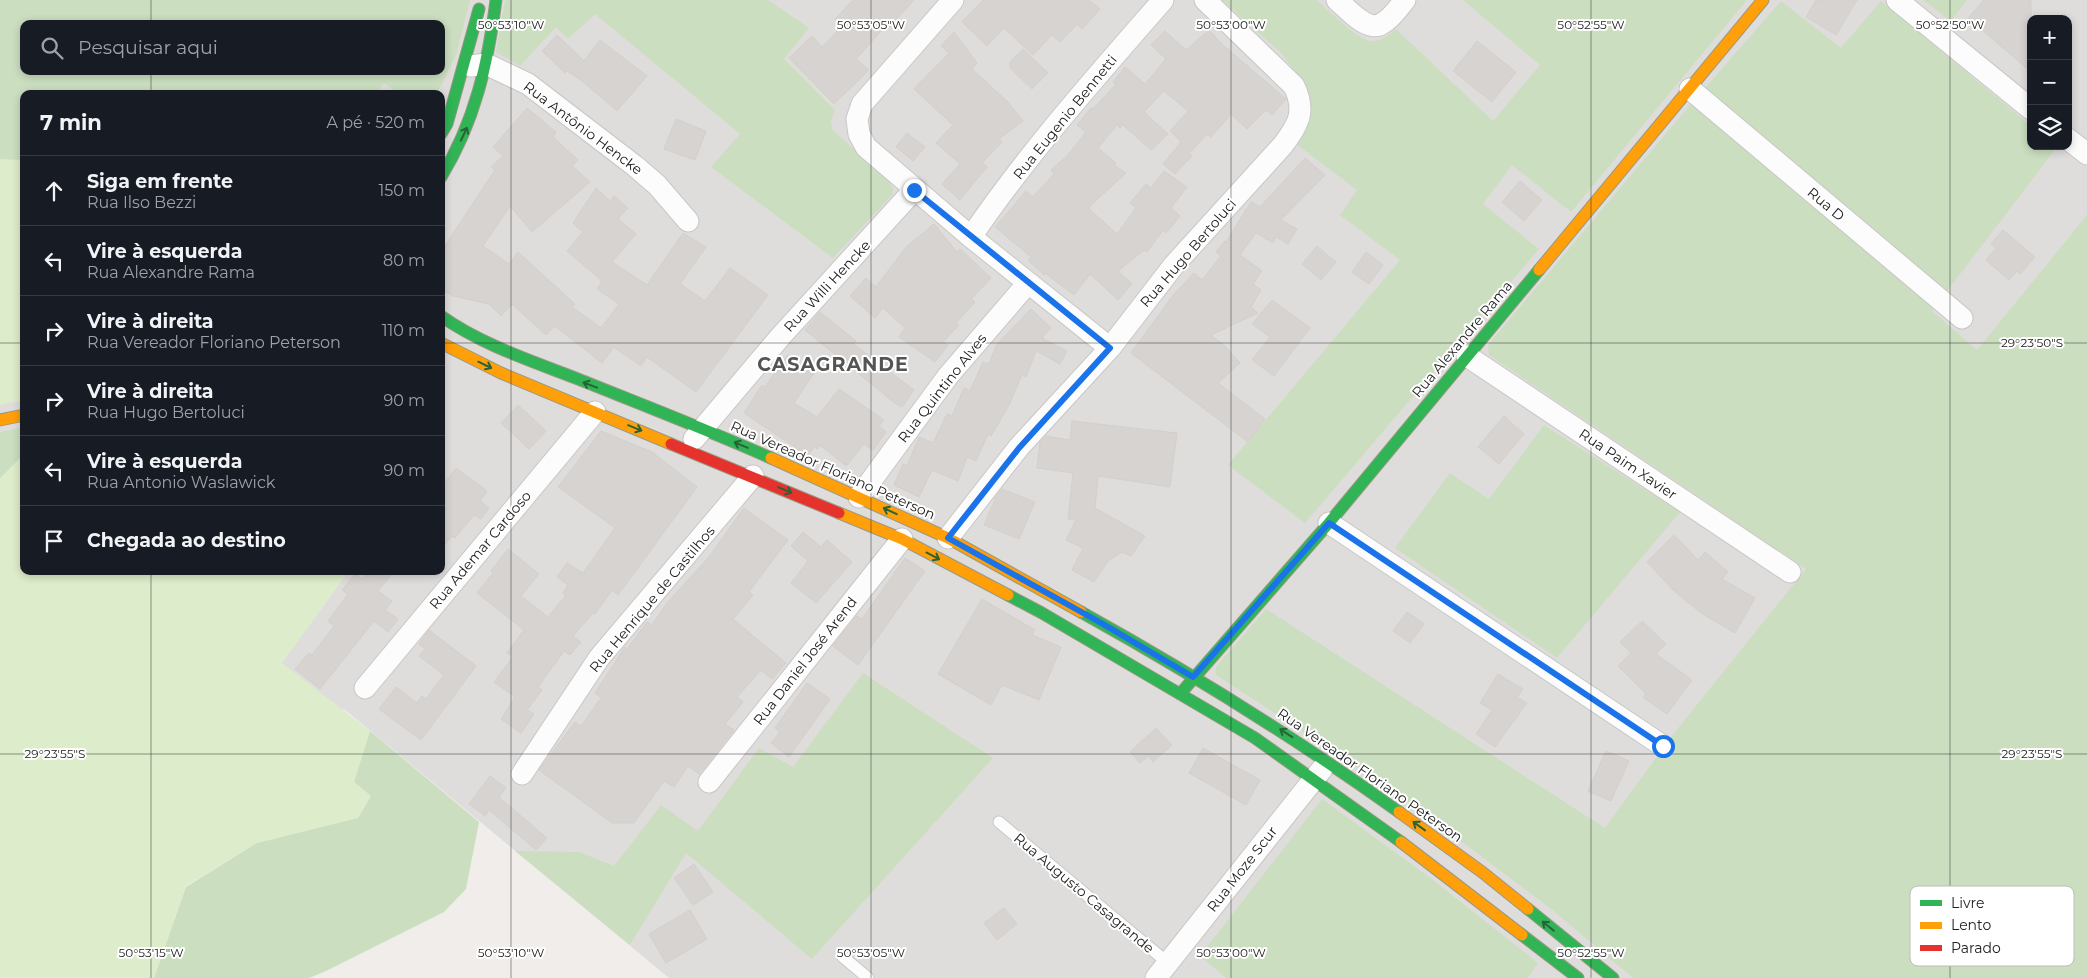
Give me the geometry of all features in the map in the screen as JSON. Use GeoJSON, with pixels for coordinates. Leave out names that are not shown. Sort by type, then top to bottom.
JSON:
{"type":"FeatureCollection","features":[{"type":"Feature","properties":{"kind":"main road"},"geometry":{"type":"LineString","coordinates":[[445,127],[481,0]]}},
{"type":"Feature","properties":{"kind":"main road"},"geometry":{"type":"LineString","coordinates":[[445,172],[469,124],[479,96],[496,0]]}},
{"type":"Feature","properties":{"kind":"main road","name":"Rua Alexandre Rama"},"geometry":{"type":"LineString","coordinates":[[1180,694],[1329,523],[1763,0]]}},
{"type":"Feature","properties":{"kind":"main road","name":"Rua Vereador Floriano Peterson"},"geometry":{"type":"LineString","coordinates":[[445,319],[458,328],[497,348],[702,428],[948,538],[1103,624],[1265,720],[1328,760],[1482,872],[1613,978]]}},
{"type":"Feature","properties":{"kind":"main road"},"geometry":{"type":"LineString","coordinates":[[445,345],[501,373],[902,539],[1042,614],[1255,738],[1428,860],[1578,978]]}},
{"type":"Feature","properties":{"kind":"main road"},"geometry":{"type":"LineString","coordinates":[[0,420],[20,416]]}},
{"type":"Feature","properties":{"kind":"street"},"geometry":{"type":"LineString","coordinates":[[953,0],[862,104],[857,119],[859,134],[866,147],[914,190],[1110,348]]}},
{"type":"Feature","properties":{"kind":"street","name":"Rua Eugenio Bennetti"},"geometry":{"type":"LineString","coordinates":[[971,237],[989,210],[1067,110],[1163,0]]}},
{"type":"Feature","properties":{"kind":"street","name":"Rua Hugo Bertoluci"},"geometry":{"type":"LineString","coordinates":[[948,538],[1019,448],[1110,348],[1174,265],[1295,130],[1299,116],[1300,100],[1294,86],[1206,0]]}},
{"type":"Feature","properties":{"kind":"street"},"geometry":{"type":"LineString","coordinates":[[1337,0],[1365,24],[1373,26],[1383,24],[1405,0]]}},
{"type":"Feature","properties":{"kind":"street"},"geometry":{"type":"LineString","coordinates":[[1897,0],[2027,106]]}},
{"type":"Feature","properties":{"kind":"street"},"geometry":{"type":"LineString","coordinates":[[463,67],[486,64]]}},
{"type":"Feature","properties":{"kind":"street","name":"Rua Antônio Hencke"},"geometry":{"type":"LineString","coordinates":[[486,64],[528,84],[635,166],[657,185],[688,221]]}},
{"type":"Feature","properties":{"kind":"street","name":"Rua D"},"geometry":{"type":"LineString","coordinates":[[1690,89],[1962,318]]}},
{"type":"Feature","properties":{"kind":"street"},"geometry":{"type":"LineString","coordinates":[[2072,142],[2087,154]]}},
{"type":"Feature","properties":{"kind":"street","name":"Rua Willi Hencke"},"geometry":{"type":"LineString","coordinates":[[687,450],[702,428],[781,336],[914,190]]}},
{"type":"Feature","properties":{"kind":"street","name":"Rua Quintino Alves"},"geometry":{"type":"LineString","coordinates":[[859,497],[948,376],[1028,283]]}},
{"type":"Feature","properties":{"kind":"street","name":"Rua Paim Xavier"},"geometry":{"type":"LineString","coordinates":[[1467,356],[1790,572]]}},
{"type":"Feature","properties":{"kind":"street","name":"Rua Ademar Cardoso"},"geometry":{"type":"LineString","coordinates":[[365,688],[594,412]]}},
{"type":"Feature","properties":{"kind":"street","name":"Rua Henrique de Castilhos"},"geometry":{"type":"LineString","coordinates":[[522,774],[599,658],[752,476]]}},
{"type":"Feature","properties":{"kind":"street"},"geometry":{"type":"LineString","coordinates":[[1329,523],[1663,746]]}},
{"type":"Feature","properties":{"kind":"street","name":"Rua Daniel José Arend"},"geometry":{"type":"LineString","coordinates":[[709,782],[902,539]]}},
{"type":"Feature","properties":{"kind":"street","name":"Rua Moze Scur"},"geometry":{"type":"LineString","coordinates":[[1162,970],[1328,760]]}},
{"type":"Feature","properties":{"kind":"lane","name":"Rua Augusto Casagrande"},"geometry":{"type":"LineString","coordinates":[[999,822],[1162,970]]}},
{"type":"Feature","properties":{"kind":"lane"},"geometry":{"type":"LineString","coordinates":[[844,957],[868,978]]}},
{"type":"Feature","properties":{"kind":"shaded area"},"geometry":{"type":"Polygon","coordinates":[[[0,0],[2087,0],[2087,978],[669,978],[344,709],[0,978],[0,0]]]}},
{"type":"Feature","properties":{"kind":"green space"},"geometry":{"type":"Polygon","coordinates":[[[0,0],[470,0],[456,55],[439,90],[394,90],[384,83],[379,90],[20,90],[20,160],[0,159],[0,0]]]}},
{"type":"Feature","properties":{"kind":"green space"},"geometry":{"type":"Polygon","coordinates":[[[505,0],[768,0],[809,28],[784,59],[835,110],[831,120],[832,129],[888,181],[893,188],[892,195],[833,258],[711,167],[740,134],[595,14],[568,39],[556,27],[520,66],[496,52],[505,0]]]}},
{"type":"Feature","properties":{"kind":"green space"},"geometry":{"type":"Polygon","coordinates":[[[1222,0],[1316,0],[1350,30],[1371,41],[1381,39],[1396,29],[1493,121],[1540,65],[1463,0],[1747,0],[1571,212],[1512,165],[1483,204],[1539,249],[1305,523],[1228,465],[1400,260],[1340,215],[1357,190],[1296,144],[1299,77],[1281,53],[1222,0]]]}},
{"type":"Feature","properties":{"kind":"green space"},"geometry":{"type":"Polygon","coordinates":[[[1923,0],[1967,0],[1951,21],[1923,0]]]}},
{"type":"Feature","properties":{"kind":"green space"},"geometry":{"type":"Polygon","coordinates":[[[1781,1],[1841,48],[1881,1],[2027,123],[2027,150],[2055,150],[1932,311],[1977,350],[2087,215],[2087,978],[1633,978],[1550,908],[1433,820],[1332,750],[1216,675],[1216,667],[1266,609],[1605,828],[1671,737],[1806,569],[1489,355],[1488,345],[1685,111],[1781,1]]]}},
{"type":"Feature","properties":{"kind":"green space"},"geometry":{"type":"Polygon","coordinates":[[[0,159],[20,160],[20,401],[0,405],[0,159]]]}},
{"type":"Feature","properties":{"kind":"green space"},"geometry":{"type":"Polygon","coordinates":[[[1544,425],[1680,512],[1557,658],[1395,548],[1450,473],[1489,499],[1544,425]]]}},
{"type":"Feature","properties":{"kind":"green space"},"geometry":{"type":"Polygon","coordinates":[[[20,428],[20,458],[0,478],[0,432],[20,428]]]}},
{"type":"Feature","properties":{"kind":"green space"},"geometry":{"type":"Polygon","coordinates":[[[20,458],[20,575],[346,575],[282,663],[370,731],[354,782],[371,796],[358,818],[257,843],[186,886],[154,978],[0,978],[0,478],[20,458]]]}},
{"type":"Feature","properties":{"kind":"green space"},"geometry":{"type":"Polygon","coordinates":[[[863,673],[993,758],[812,959],[686,853],[630,945],[515,851],[579,852],[614,866],[661,805],[698,831],[759,748],[793,767],[863,673]]]}},
{"type":"Feature","properties":{"kind":"green space"},"geometry":{"type":"Polygon","coordinates":[[[370,731],[479,822],[466,889],[444,912],[309,978],[154,978],[186,887],[257,843],[358,818],[371,796],[354,782],[370,731]]]}},
{"type":"Feature","properties":{"kind":"green space"},"geometry":{"type":"Polygon","coordinates":[[[1322,799],[1433,880],[1538,963],[1528,978],[1226,978],[1200,956],[1322,799]]]}},
{"type":"Feature","properties":{"kind":"building"},"geometry":{"type":"Polygon","coordinates":[[[853,0],[914,0],[886,31],[884,28],[856,59],[869,70],[834,104],[789,58],[812,36],[822,47],[842,26],[835,19],[853,0]]]}},
{"type":"Feature","properties":{"kind":"building"},"geometry":{"type":"Polygon","coordinates":[[[983,0],[1089,0],[1100,9],[1082,29],[1077,24],[1060,42],[1052,35],[1033,55],[1004,28],[987,46],[962,22],[983,0]]]}},
{"type":"Feature","properties":{"kind":"building"},"geometry":{"type":"Polygon","coordinates":[[[1816,0],[1857,0],[1836,35],[1806,17],[1816,0]]]}},
{"type":"Feature","properties":{"kind":"building"},"geometry":{"type":"Polygon","coordinates":[[[1984,0],[2031,0],[2031,15],[2027,15],[2027,69],[1968,18],[1984,0]]]}},
{"type":"Feature","properties":{"kind":"building"},"geometry":{"type":"Polygon","coordinates":[[[1209,30],[1223,45],[1286,99],[1272,115],[1266,110],[1247,129],[1231,114],[1211,137],[1207,134],[1189,154],[1192,156],[1175,174],[1163,164],[1181,142],[1170,131],[1188,111],[1164,91],[1144,112],[1168,134],[1151,150],[1123,125],[1120,128],[1117,125],[1098,148],[1116,163],[1114,165],[1126,173],[1088,208],[1117,234],[1136,208],[1130,203],[1146,184],[1151,188],[1164,171],[1187,187],[1171,208],[1180,216],[1166,233],[1163,230],[1147,252],[1144,250],[1118,271],[1132,284],[1118,300],[1090,274],[1074,295],[1045,273],[1044,275],[1028,260],[1031,257],[995,227],[1026,191],[1033,197],[1054,174],[1051,170],[1067,156],[1086,132],[1077,125],[1091,108],[1093,109],[1116,84],[1113,82],[1125,67],[1145,84],[1166,59],[1151,45],[1165,31],[1186,50],[1209,30]]]}},
{"type":"Feature","properties":{"kind":"building"},"geometry":{"type":"Polygon","coordinates":[[[954,32],[977,63],[972,69],[1008,102],[1023,121],[999,139],[1002,142],[982,163],[987,167],[960,200],[942,184],[960,164],[936,143],[953,125],[914,89],[949,53],[941,46],[954,32]]]}},
{"type":"Feature","properties":{"kind":"building"},"geometry":{"type":"Polygon","coordinates":[[[557,35],[584,61],[600,40],[647,76],[617,111],[582,81],[567,71],[565,73],[542,51],[557,35]]]}},
{"type":"Feature","properties":{"kind":"building"},"geometry":{"type":"Polygon","coordinates":[[[1477,41],[1516,72],[1492,102],[1453,71],[1477,41]]]}},
{"type":"Feature","properties":{"kind":"building"},"geometry":{"type":"Polygon","coordinates":[[[1023,49],[1048,73],[1032,89],[1010,68],[1010,62],[1023,49]]]}},
{"type":"Feature","properties":{"kind":"building"},"geometry":{"type":"Polygon","coordinates":[[[527,108],[556,132],[553,137],[578,160],[572,166],[590,182],[532,232],[510,206],[483,246],[509,264],[518,252],[575,304],[572,307],[601,328],[619,304],[597,289],[602,281],[567,251],[583,232],[573,223],[596,188],[610,201],[614,196],[628,208],[618,219],[636,234],[612,262],[647,285],[683,233],[706,247],[680,284],[705,301],[730,268],[768,295],[696,392],[647,357],[641,366],[614,347],[602,363],[555,326],[546,335],[512,304],[501,316],[489,304],[453,296],[445,291],[445,246],[495,170],[491,167],[503,156],[493,147],[527,108]]]}},
{"type":"Feature","properties":{"kind":"building"},"geometry":{"type":"Polygon","coordinates":[[[676,119],[706,131],[695,160],[664,149],[676,119]]]}},
{"type":"Feature","properties":{"kind":"building"},"geometry":{"type":"Polygon","coordinates":[[[907,133],[925,147],[913,161],[896,147],[907,133]]]}},
{"type":"Feature","properties":{"kind":"building"},"geometry":{"type":"Polygon","coordinates":[[[1305,158],[1325,175],[1281,220],[1297,229],[1288,244],[1276,237],[1273,243],[1256,233],[1240,255],[1262,271],[1253,284],[1261,290],[1251,307],[1258,313],[1211,335],[1225,346],[1240,363],[1218,383],[1265,419],[1248,442],[1131,353],[1174,294],[1194,273],[1202,280],[1221,256],[1216,252],[1226,242],[1251,202],[1260,207],[1305,158]]]}},
{"type":"Feature","properties":{"kind":"building"},"geometry":{"type":"Polygon","coordinates":[[[1520,181],[1542,200],[1524,221],[1502,202],[1520,181]]]}},
{"type":"Feature","properties":{"kind":"building"},"geometry":{"type":"Polygon","coordinates":[[[934,224],[957,252],[960,249],[991,278],[971,299],[975,302],[956,323],[959,325],[943,342],[948,345],[935,362],[899,337],[905,328],[883,308],[875,318],[850,296],[866,278],[876,287],[906,247],[934,224]]]}},
{"type":"Feature","properties":{"kind":"building"},"geometry":{"type":"Polygon","coordinates":[[[2003,230],[2035,257],[2020,274],[2017,271],[2009,280],[1986,260],[1996,248],[1991,244],[2003,230]]]}},
{"type":"Feature","properties":{"kind":"building"},"geometry":{"type":"Polygon","coordinates":[[[1317,246],[1336,262],[1321,280],[1302,264],[1317,246]]]}},
{"type":"Feature","properties":{"kind":"building"},"geometry":{"type":"Polygon","coordinates":[[[1366,252],[1383,265],[1369,284],[1352,272],[1366,252]]]}},
{"type":"Feature","properties":{"kind":"building"},"geometry":{"type":"Polygon","coordinates":[[[1272,300],[1310,328],[1274,376],[1252,360],[1270,337],[1252,324],[1272,300]]]}},
{"type":"Feature","properties":{"kind":"building"},"geometry":{"type":"Polygon","coordinates":[[[1031,309],[1051,328],[1042,338],[1067,351],[1060,364],[1036,351],[1026,377],[1022,375],[1009,405],[991,436],[988,434],[976,461],[967,457],[958,481],[932,470],[919,497],[894,485],[903,464],[907,466],[919,437],[933,443],[947,414],[952,416],[964,388],[970,391],[983,362],[989,364],[997,344],[1031,309]]]}},
{"type":"Feature","properties":{"kind":"building"},"geometry":{"type":"Polygon","coordinates":[[[820,312],[856,341],[853,344],[914,390],[902,407],[805,330],[820,312]]]}},
{"type":"Feature","properties":{"kind":"building"},"geometry":{"type":"Polygon","coordinates":[[[787,355],[814,373],[794,403],[817,417],[839,389],[884,420],[879,426],[886,432],[873,450],[864,444],[846,466],[820,445],[818,449],[814,447],[808,456],[744,413],[762,385],[765,387],[787,355]]]}},
{"type":"Feature","properties":{"kind":"building"},"geometry":{"type":"Polygon","coordinates":[[[518,405],[546,431],[529,449],[501,423],[518,405]]]}},
{"type":"Feature","properties":{"kind":"building"},"geometry":{"type":"Polygon","coordinates":[[[1504,416],[1524,434],[1499,464],[1478,447],[1504,416]]]}},
{"type":"Feature","properties":{"kind":"building"},"geometry":{"type":"Polygon","coordinates":[[[1072,421],[1177,433],[1170,487],[1098,476],[1095,508],[1145,536],[1131,556],[1122,552],[1109,560],[1094,582],[1072,570],[1083,548],[1066,540],[1076,520],[1068,519],[1073,473],[1037,468],[1040,442],[1046,436],[1070,440],[1072,421]]]}},
{"type":"Feature","properties":{"kind":"building"},"geometry":{"type":"Polygon","coordinates":[[[601,431],[652,452],[697,487],[618,595],[612,590],[595,614],[593,613],[573,636],[581,642],[570,655],[564,651],[538,687],[542,690],[527,710],[534,714],[521,733],[501,719],[515,697],[494,682],[513,657],[507,653],[524,630],[477,593],[493,573],[491,571],[508,549],[539,574],[521,596],[548,617],[566,595],[563,593],[568,585],[557,577],[567,563],[583,573],[615,528],[558,487],[601,431]]]}},
{"type":"Feature","properties":{"kind":"building"},"geometry":{"type":"Polygon","coordinates":[[[456,468],[487,491],[480,501],[489,508],[481,519],[474,515],[455,538],[452,536],[445,544],[445,483],[456,468]]]}},
{"type":"Feature","properties":{"kind":"building"},"geometry":{"type":"Polygon","coordinates":[[[1002,489],[1035,502],[1019,539],[984,525],[996,497],[1002,489]]]}},
{"type":"Feature","properties":{"kind":"building"},"geometry":{"type":"Polygon","coordinates":[[[744,508],[788,540],[749,592],[753,595],[733,619],[786,663],[772,679],[761,670],[737,697],[743,702],[725,724],[734,730],[699,774],[688,766],[674,787],[664,781],[634,823],[612,823],[539,770],[575,722],[581,726],[601,698],[595,693],[625,647],[627,649],[647,622],[652,625],[667,603],[708,558],[744,508]]]}},
{"type":"Feature","properties":{"kind":"building"},"geometry":{"type":"Polygon","coordinates":[[[803,532],[821,547],[827,540],[852,562],[816,603],[791,583],[808,561],[791,546],[803,532]]]}},
{"type":"Feature","properties":{"kind":"building"},"geometry":{"type":"Polygon","coordinates":[[[1674,535],[1698,560],[1705,552],[1728,572],[1722,579],[1755,598],[1735,633],[1701,613],[1673,590],[1647,562],[1674,535]]]}},
{"type":"Feature","properties":{"kind":"building"},"geometry":{"type":"Polygon","coordinates":[[[905,558],[925,571],[858,665],[833,646],[857,616],[862,619],[905,558]]]}},
{"type":"Feature","properties":{"kind":"building"},"geometry":{"type":"Polygon","coordinates":[[[354,575],[362,579],[366,575],[391,575],[378,591],[392,601],[385,610],[398,619],[388,632],[374,621],[320,689],[295,669],[309,653],[312,655],[334,626],[328,621],[348,594],[342,590],[354,575]]]}},
{"type":"Feature","properties":{"kind":"building"},"geometry":{"type":"Polygon","coordinates":[[[982,599],[1035,630],[1032,635],[1061,647],[1039,700],[1002,685],[991,705],[938,674],[982,599]]]}},
{"type":"Feature","properties":{"kind":"building"},"geometry":{"type":"Polygon","coordinates":[[[1407,612],[1424,624],[1410,643],[1393,631],[1407,612]]]}},
{"type":"Feature","properties":{"kind":"building"},"geometry":{"type":"Polygon","coordinates":[[[1642,621],[1666,644],[1656,654],[1692,680],[1667,714],[1643,697],[1646,694],[1618,666],[1631,653],[1620,642],[1642,621]]]}},
{"type":"Feature","properties":{"kind":"building"},"geometry":{"type":"Polygon","coordinates":[[[429,630],[476,666],[421,740],[379,709],[396,687],[417,703],[422,696],[426,699],[444,675],[419,656],[425,649],[419,644],[429,630]]]}},
{"type":"Feature","properties":{"kind":"building"},"geometry":{"type":"Polygon","coordinates":[[[1498,674],[1523,689],[1517,697],[1527,703],[1495,747],[1476,734],[1492,710],[1480,703],[1498,674]]]}},
{"type":"Feature","properties":{"kind":"building"},"geometry":{"type":"Polygon","coordinates":[[[807,683],[830,699],[789,757],[771,743],[780,732],[775,728],[807,683]]]}},
{"type":"Feature","properties":{"kind":"building"},"geometry":{"type":"Polygon","coordinates":[[[1156,728],[1172,745],[1153,762],[1148,756],[1140,763],[1130,752],[1156,728]]]}},
{"type":"Feature","properties":{"kind":"building"},"geometry":{"type":"Polygon","coordinates":[[[1203,748],[1260,780],[1246,805],[1189,773],[1203,748]]]}},
{"type":"Feature","properties":{"kind":"building"},"geometry":{"type":"Polygon","coordinates":[[[1606,751],[1629,761],[1611,801],[1588,791],[1606,751]]]}},
{"type":"Feature","properties":{"kind":"building"},"geometry":{"type":"Polygon","coordinates":[[[490,776],[506,788],[499,797],[547,838],[536,850],[489,810],[485,816],[469,804],[490,776]]]}},
{"type":"Feature","properties":{"kind":"building"},"geometry":{"type":"Polygon","coordinates":[[[694,864],[713,892],[693,905],[674,878],[694,864]]]}},
{"type":"Feature","properties":{"kind":"building"},"geometry":{"type":"Polygon","coordinates":[[[1004,908],[1017,924],[997,940],[984,923],[1004,908]]]}},
{"type":"Feature","properties":{"kind":"building"},"geometry":{"type":"Polygon","coordinates":[[[690,910],[707,939],[666,963],[649,934],[690,910]]]}},
{"type":"Feature","properties":{"kind":"traffic: fast"},"geometry":{"type":"LineString","coordinates":[[445,170],[463,135],[478,91],[489,46],[496,0]]}},
{"type":"Feature","properties":{"kind":"traffic: fast"},"geometry":{"type":"LineString","coordinates":[[445,127],[479,9]]}},
{"type":"Feature","properties":{"kind":"traffic: fast"},"geometry":{"type":"LineString","coordinates":[[1180,694],[1329,523],[1539,270]]}},
{"type":"Feature","properties":{"kind":"traffic: fast"},"geometry":{"type":"LineString","coordinates":[[445,318],[473,336],[508,352],[771,458]]}},
{"type":"Feature","properties":{"kind":"traffic: fast"},"geometry":{"type":"LineString","coordinates":[[1008,595],[1255,738],[1401,842]]}},
{"type":"Feature","properties":{"kind":"traffic: fast"},"geometry":{"type":"LineString","coordinates":[[1081,612],[1243,708],[1399,812]]}},
{"type":"Feature","properties":{"kind":"traffic: fast"},"geometry":{"type":"LineString","coordinates":[[1528,909],[1613,978]]}},
{"type":"Feature","properties":{"kind":"traffic: fast"},"geometry":{"type":"LineString","coordinates":[[1522,935],[1578,978]]}},
{"type":"Feature","properties":{"kind":"traffic: slow"},"geometry":{"type":"LineString","coordinates":[[1539,270],[1763,0]]}},
{"type":"Feature","properties":{"kind":"traffic: slow"},"geometry":{"type":"LineString","coordinates":[[445,345],[501,373],[671,444]]}},
{"type":"Feature","properties":{"kind":"traffic: slow"},"geometry":{"type":"LineString","coordinates":[[0,420],[20,416]]}},
{"type":"Feature","properties":{"kind":"traffic: slow"},"geometry":{"type":"LineString","coordinates":[[771,458],[948,538],[1081,612]]}},
{"type":"Feature","properties":{"kind":"traffic: slow"},"geometry":{"type":"LineString","coordinates":[[839,513],[902,539],[1008,595]]}},
{"type":"Feature","properties":{"kind":"traffic: slow"},"geometry":{"type":"LineString","coordinates":[[1399,812],[1482,872],[1528,909]]}},
{"type":"Feature","properties":{"kind":"traffic: slow"},"geometry":{"type":"LineString","coordinates":[[1401,842],[1522,935]]}},
{"type":"Feature","properties":{"kind":"traffic: jam"},"geometry":{"type":"LineString","coordinates":[[671,444],[839,513]]}},
{"type":"Feature","properties":{"kind":"district","name":"CASAGRANDE"},"geometry":{"type":"Point","coordinates":[833,364]}},
{"type":"Feature","properties":{"kind":"route"},"geometry":{"type":"LineString","coordinates":[[914,190],[1110,348],[1019,448],[948,538],[1103,624],[1193,677],[1329,523],[1663,746]]}}]}
